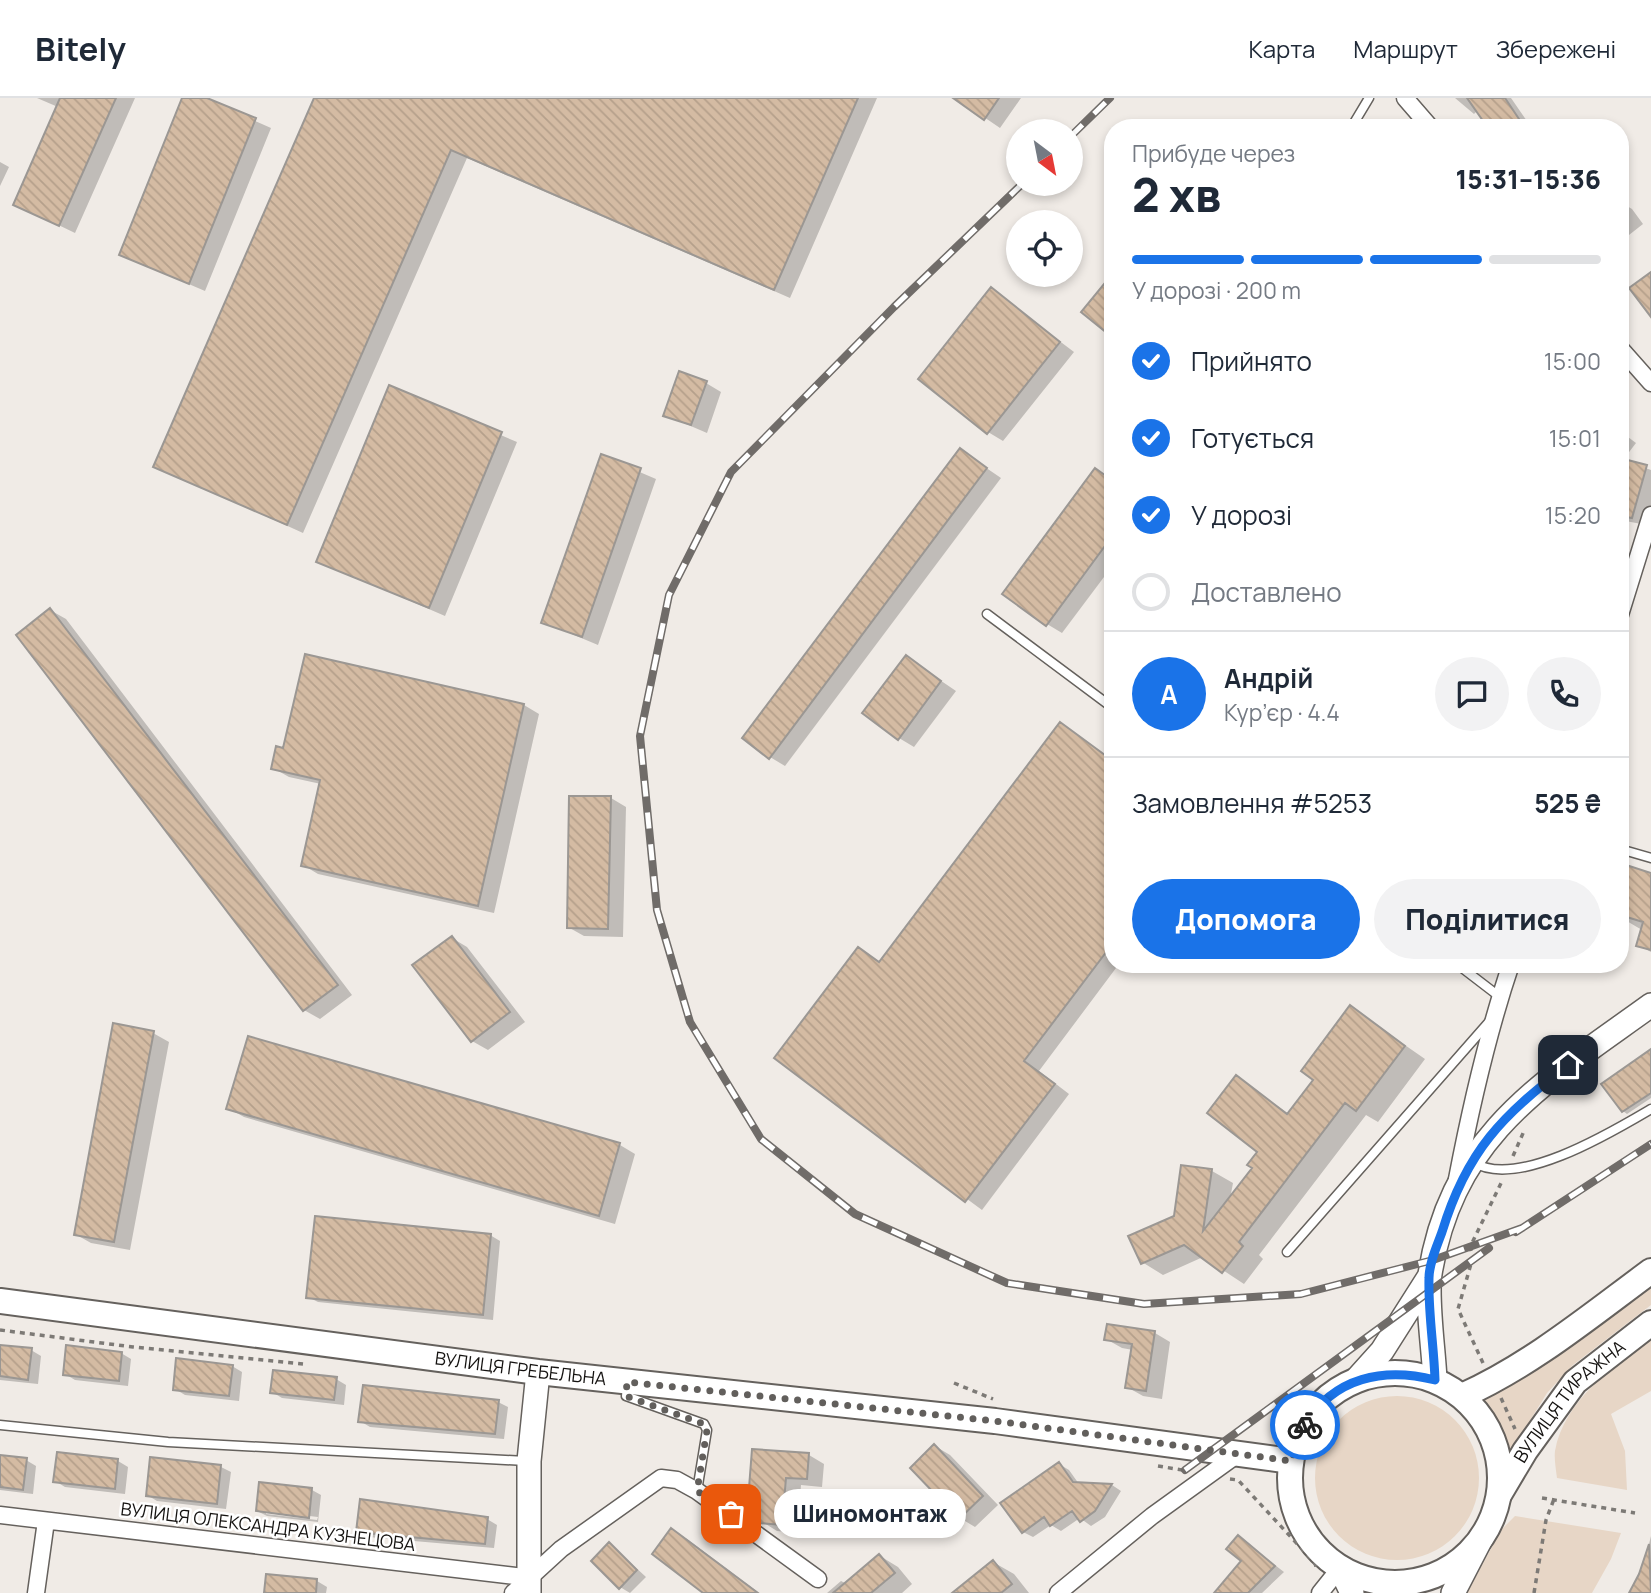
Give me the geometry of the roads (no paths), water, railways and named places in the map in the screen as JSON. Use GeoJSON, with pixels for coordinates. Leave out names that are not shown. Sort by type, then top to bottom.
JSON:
{"type":"FeatureCollection","features":[{"type":"Feature","properties":{"kind":"main road"},"geometry":{"type":"LineString","coordinates":[[1461,1396],[1492,1382],[1558,1341],[1651,1270]]}},
{"type":"Feature","properties":{"kind":"main road","name":"ВУЛИЦЯ ГРЕБЕЛЬНА"},"geometry":{"type":"LineString","coordinates":[[0,1301],[536,1379],[627,1382],[995,1421],[1291,1461]]}},
{"type":"Feature","properties":{"kind":"main road","name":"ВУЛИЦЯ ТИРАЖНА"},"geometry":{"type":"LineString","coordinates":[[1500,1493],[1525,1451],[1575,1382],[1651,1323]]}},
{"type":"Feature","properties":{"kind":"main road"},"geometry":{"type":"LineString","coordinates":[[1381,1373],[1409,1373],[1435,1380],[1461,1396],[1480,1415],[1494,1439],[1500,1466],[1500,1493],[1493,1517],[1482,1537],[1460,1561],[1433,1576],[1401,1583],[1369,1580],[1340,1568],[1320,1553],[1305,1533],[1292,1498],[1291,1461],[1299,1435],[1312,1412],[1332,1394],[1355,1381],[1381,1373]]}},
{"type":"Feature","properties":{"kind":"street"},"geometry":{"type":"LineString","coordinates":[[1405,98],[1423,119]]}},
{"type":"Feature","properties":{"kind":"street"},"geometry":{"type":"LineString","coordinates":[[1629,358],[1651,383]]}},
{"type":"Feature","properties":{"kind":"street"},"geometry":{"type":"LineString","coordinates":[[1629,586],[1651,515]]}},
{"type":"Feature","properties":{"kind":"street"},"geometry":{"type":"LineString","coordinates":[[1355,1381],[1382,1351],[1429,1278],[1454,1191],[1471,1102],[1493,1017],[1508,973]]}},
{"type":"Feature","properties":{"kind":"street"},"geometry":{"type":"LineString","coordinates":[[1454,1191],[1471,1160],[1498,1125],[1528,1096],[1651,1005]]}},
{"type":"Feature","properties":{"kind":"street"},"geometry":{"type":"LineString","coordinates":[[1429,1278],[1435,1380]]}},
{"type":"Feature","properties":{"kind":"street"},"geometry":{"type":"LineString","coordinates":[[531,1585],[529,1461],[536,1379]]}},
{"type":"Feature","properties":{"kind":"street"},"geometry":{"type":"LineString","coordinates":[[1058,1593],[1152,1516],[1238,1454]]}},
{"type":"Feature","properties":{"kind":"street"},"geometry":{"type":"LineString","coordinates":[[513,1593],[531,1585],[561,1549],[661,1478],[677,1480],[697,1491],[818,1579]]}},
{"type":"Feature","properties":{"kind":"street","name":"ВУЛИЦЯ ОЛЕКСАНДРА КУЗНЕЦОВА"},"geometry":{"type":"LineString","coordinates":[[0,1515],[531,1585]]}},
{"type":"Feature","properties":{"kind":"street"},"geometry":{"type":"LineString","coordinates":[[36,1593],[46,1521]]}},
{"type":"Feature","properties":{"kind":"street"},"geometry":{"type":"LineString","coordinates":[[1453,1593],[1482,1537]]}},
{"type":"Feature","properties":{"kind":"street"},"geometry":{"type":"LineString","coordinates":[[1321,1591],[1340,1568],[1352,1593]]}},
{"type":"Feature","properties":{"kind":"lane"},"geometry":{"type":"LineString","coordinates":[[1356,119],[1369,98]]}},
{"type":"Feature","properties":{"kind":"lane"},"geometry":{"type":"LineString","coordinates":[[988,614],[1104,701]]}},
{"type":"Feature","properties":{"kind":"lane"},"geometry":{"type":"LineString","coordinates":[[1629,852],[1651,858]]}},
{"type":"Feature","properties":{"kind":"lane"},"geometry":{"type":"LineString","coordinates":[[1469,973],[1500,996]]}},
{"type":"Feature","properties":{"kind":"lane"},"geometry":{"type":"LineString","coordinates":[[1287,1252],[1493,1017]]}},
{"type":"Feature","properties":{"kind":"lane"},"geometry":{"type":"LineString","coordinates":[[1471,1160],[1482,1168],[1516,1169],[1559,1156],[1651,1109]]}},
{"type":"Feature","properties":{"kind":"lane"},"geometry":{"type":"LineString","coordinates":[[627,1382],[626,1396],[704,1424],[707,1430],[697,1491]]}},
{"type":"Feature","properties":{"kind":"lane"},"geometry":{"type":"LineString","coordinates":[[0,1425],[168,1442],[529,1461]]}},
{"type":"Feature","properties":{"kind":"railway"},"geometry":{"type":"LineString","coordinates":[[1083,124],[1110,98]]}},
{"type":"Feature","properties":{"kind":"railway"},"geometry":{"type":"LineString","coordinates":[[1010,196],[894,307],[731,472],[669,595],[640,736],[657,910],[690,1022],[761,1139],[855,1214],[1007,1283],[1144,1304],[1301,1294],[1433,1260],[1522,1228]]}},
{"type":"Feature","properties":{"kind":"railway"},"geometry":{"type":"LineString","coordinates":[[1516,1232],[1651,1144]]}},
{"type":"Feature","properties":{"kind":"railway"},"geometry":{"type":"LineString","coordinates":[[1185,1470],[1489,1248]]}},
{"type":"Feature","properties":{"kind":"place","name":"Шиномонтаж"},"geometry":{"type":"Point","coordinates":[731,1514]}}]}
